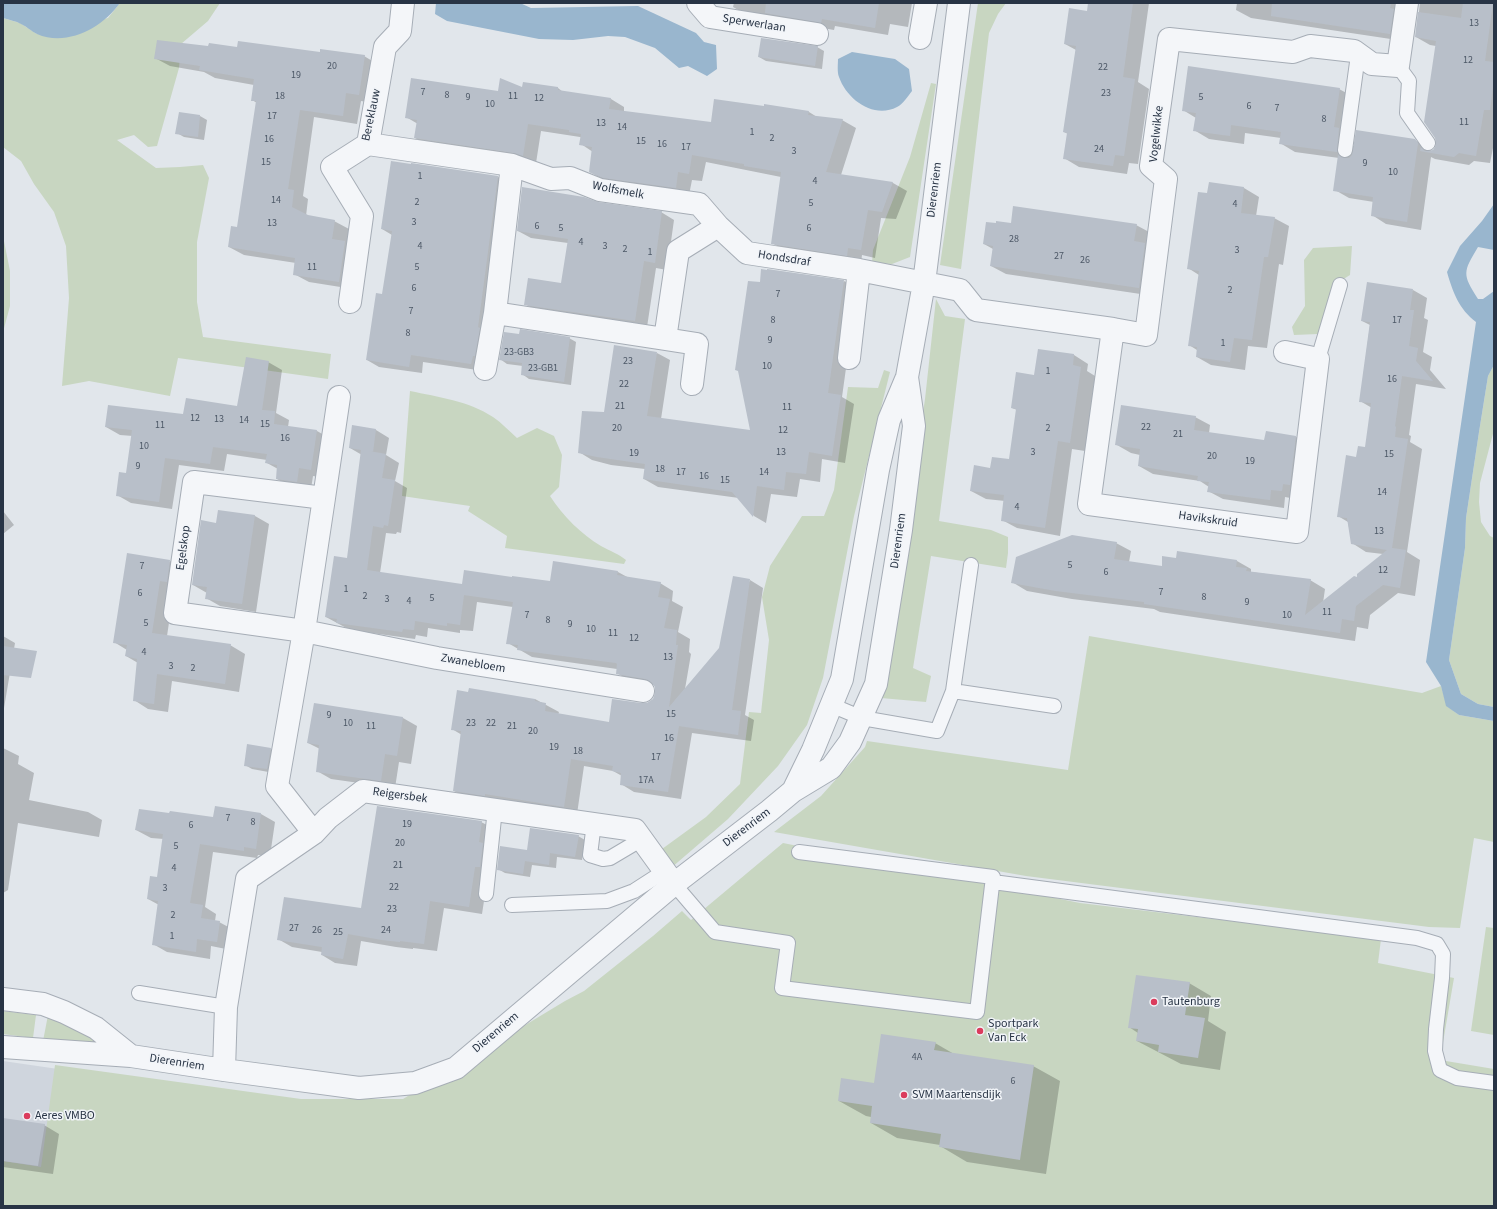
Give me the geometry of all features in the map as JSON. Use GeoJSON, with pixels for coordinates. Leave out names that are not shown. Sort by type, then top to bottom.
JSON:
{"type":"FeatureCollection","features":[{"type":"Feature","properties":{"kind":"street","name":"Bereklauw"},"geometry":{"type":"LineString","coordinates":[[350,302],[362,216],[332,167],[368,144],[385,47],[400,31],[402,3]]}},
{"type":"Feature","properties":{"kind":"street","name":"Sperwerlaan"},"geometry":{"type":"LineString","coordinates":[[698,3],[710,17],[817,34]]}},
{"type":"Feature","properties":{"kind":"street"},"geometry":{"type":"LineString","coordinates":[[920,38],[926,3]]}},
{"type":"Feature","properties":{"kind":"street","name":"Dierenriem"},"geometry":{"type":"LineString","coordinates":[[793,791],[813,750],[842,679],[878,470],[889,420],[907,377],[924,283],[960,3]]}},
{"type":"Feature","properties":{"kind":"street"},"geometry":{"type":"LineString","coordinates":[[1398,66],[1408,3]]}},
{"type":"Feature","properties":{"kind":"street","name":"Vogelwikke"},"geometry":{"type":"LineString","coordinates":[[924,283],[960,290],[976,310],[1146,335],[1166,179],[1151,166],[1169,39],[1293,52],[1310,46],[1354,52],[1372,64],[1398,66]]}},
{"type":"Feature","properties":{"kind":"street","name":"Wolfsmelk"},"geometry":{"type":"LineString","coordinates":[[368,144],[512,165],[551,179],[570,178],[600,190],[699,204],[718,226]]}},
{"type":"Feature","properties":{"kind":"street"},"geometry":{"type":"LineString","coordinates":[[485,369],[495,313],[512,165]]}},
{"type":"Feature","properties":{"kind":"street"},"geometry":{"type":"LineString","coordinates":[[665,339],[678,250],[718,226]]}},
{"type":"Feature","properties":{"kind":"street","name":"Hondsdraf"},"geometry":{"type":"LineString","coordinates":[[718,226],[747,253],[859,270],[924,283]]}},
{"type":"Feature","properties":{"kind":"street"},"geometry":{"type":"LineString","coordinates":[[848,358],[859,270]]}},
{"type":"Feature","properties":{"kind":"street"},"geometry":{"type":"LineString","coordinates":[[495,313],[697,344],[692,384]]}},
{"type":"Feature","properties":{"kind":"street","name":"Havikskruid"},"geometry":{"type":"LineString","coordinates":[[1113,329],[1089,504],[1297,532],[1318,359]]}},
{"type":"Feature","properties":{"kind":"street"},"geometry":{"type":"LineString","coordinates":[[1285,352],[1318,359]]}},
{"type":"Feature","properties":{"kind":"street","name":"Dierenriem"},"geometry":{"type":"LineString","coordinates":[[3,1047],[131,1056],[359,1088],[415,1083],[456,1068],[669,877],[769,811],[793,791],[831,768],[850,742],[876,684],[901,530],[914,426],[907,377]]}},
{"type":"Feature","properties":{"kind":"street"},"geometry":{"type":"LineString","coordinates":[[314,833],[277,786],[304,631],[339,397]]}},
{"type":"Feature","properties":{"kind":"street","name":"Egelskop"},"geometry":{"type":"LineString","coordinates":[[304,631],[175,613],[194,482],[324,498]]}},
{"type":"Feature","properties":{"kind":"street","name":"Zwanebloem"},"geometry":{"type":"LineString","coordinates":[[304,631],[478,665],[643,691]]}},
{"type":"Feature","properties":{"kind":"street","name":"Reigersbek"},"geometry":{"type":"LineString","coordinates":[[224,1070],[226,1007],[247,879],[314,833],[328,818],[363,791],[635,830],[669,877]]}},
{"type":"Feature","properties":{"kind":"street"},"geometry":{"type":"LineString","coordinates":[[3,999],[43,1004],[64,1012],[96,1028],[131,1056]]}},
{"type":"Feature","properties":{"kind":"lane"},"geometry":{"type":"LineString","coordinates":[[1345,150],[1358,55]]}},
{"type":"Feature","properties":{"kind":"lane"},"geometry":{"type":"LineString","coordinates":[[1398,66],[1408,82],[1407,113],[1428,143]]}},
{"type":"Feature","properties":{"kind":"lane"},"geometry":{"type":"LineString","coordinates":[[1318,359],[1340,285]]}},
{"type":"Feature","properties":{"kind":"lane"},"geometry":{"type":"LineString","coordinates":[[831,705],[862,718],[937,731],[953,691],[971,565]]}},
{"type":"Feature","properties":{"kind":"lane"},"geometry":{"type":"LineString","coordinates":[[953,691],[1054,706]]}},
{"type":"Feature","properties":{"kind":"lane"},"geometry":{"type":"LineString","coordinates":[[486,894],[495,809]]}},
{"type":"Feature","properties":{"kind":"lane"},"geometry":{"type":"LineString","coordinates":[[594,823],[590,855],[603,859],[610,858],[642,839]]}},
{"type":"Feature","properties":{"kind":"lane"},"geometry":{"type":"LineString","coordinates":[[512,905],[607,901],[669,877],[715,932],[788,943],[782,988],[977,1012],[993,876],[799,852]]}},
{"type":"Feature","properties":{"kind":"lane"},"geometry":{"type":"LineString","coordinates":[[992,882],[1417,938],[1437,944],[1444,954],[1435,1051],[1440,1070],[1457,1078],[1494,1083]]}},
{"type":"Feature","properties":{"kind":"lane"},"geometry":{"type":"LineString","coordinates":[[139,992],[226,1007]]}},
{"type":"Feature","properties":{"kind":"shaded area","name":"Aeres VMBO"},"geometry":{"type":"Polygon","coordinates":[[[3,1061],[58,1069],[42,1169],[3,1164],[3,1061]]]}},
{"type":"Feature","properties":{"kind":"green space"},"geometry":{"type":"Polygon","coordinates":[[[120,3],[220,3],[208,21],[181,44],[179,68],[157,146],[148,147],[134,135],[117,140],[156,168],[203,165],[209,178],[197,242],[197,302],[203,337],[331,354],[328,379],[178,358],[170,396],[89,381],[62,386],[69,298],[66,246],[54,212],[34,184],[21,161],[3,147],[3,18],[20,23],[37,34],[108,18],[120,3]]]}},
{"type":"Feature","properties":{"kind":"green space"},"geometry":{"type":"Polygon","coordinates":[[[978,3],[1006,3],[998,14],[989,33],[961,269],[940,265],[978,3]]]}},
{"type":"Feature","properties":{"kind":"green space"},"geometry":{"type":"Polygon","coordinates":[[[931,83],[936,84],[910,257],[892,264],[872,263],[873,250],[910,157],[931,83]]]}},
{"type":"Feature","properties":{"kind":"green space"},"geometry":{"type":"Polygon","coordinates":[[[3,236],[10,271],[10,306],[3,332],[3,236]]]}},
{"type":"Feature","properties":{"kind":"green space"},"geometry":{"type":"Polygon","coordinates":[[[1352,246],[1350,275],[1334,285],[1318,334],[1294,335],[1292,327],[1305,306],[1304,260],[1313,248],[1352,246]]]}},
{"type":"Feature","properties":{"kind":"green space"},"geometry":{"type":"Polygon","coordinates":[[[936,299],[945,316],[965,319],[939,521],[991,530],[1008,537],[1008,553],[1006,568],[931,556],[913,668],[931,676],[926,702],[881,698],[925,399],[936,299]]]}},
{"type":"Feature","properties":{"kind":"green space"},"geometry":{"type":"Polygon","coordinates":[[[1494,365],[1494,430],[1480,483],[1479,502],[1481,522],[1490,536],[1494,538],[1494,707],[1478,704],[1461,694],[1449,660],[1465,548],[1466,518],[1479,432],[1488,376],[1494,365]]]}},
{"type":"Feature","properties":{"kind":"green space"},"geometry":{"type":"Polygon","coordinates":[[[884,370],[890,372],[854,516],[823,678],[807,725],[778,766],[728,819],[671,868],[662,849],[706,817],[740,784],[749,712],[761,713],[769,640],[762,597],[770,566],[802,516],[824,516],[834,490],[848,387],[878,388],[884,370]]]}},
{"type":"Feature","properties":{"kind":"green space"},"geometry":{"type":"Polygon","coordinates":[[[410,391],[453,400],[474,407],[496,419],[517,438],[537,428],[554,436],[562,455],[559,487],[550,496],[567,518],[580,531],[594,542],[626,560],[624,564],[505,548],[507,536],[468,511],[470,506],[402,496],[410,391]]]}},
{"type":"Feature","properties":{"kind":"green space"},"geometry":{"type":"Polygon","coordinates":[[[1089,636],[1422,693],[1441,686],[1447,706],[1459,715],[1494,721],[1494,842],[1474,838],[1460,928],[1429,927],[1026,876],[774,832],[821,796],[865,747],[867,741],[1068,770],[1089,636]]]}},
{"type":"Feature","properties":{"kind":"green space","name":"Sportpark Van Eck"},"geometry":{"type":"Polygon","coordinates":[[[783,843],[1080,903],[1381,939],[1378,963],[1454,978],[1440,1060],[1494,1069],[1494,1206],[3,1206],[3,1161],[41,1167],[55,1065],[301,1099],[403,1099],[584,991],[682,911],[691,920],[783,843]]]}},
{"type":"Feature","properties":{"kind":"green space"},"geometry":{"type":"Polygon","coordinates":[[[1486,927],[1494,928],[1494,1035],[1471,1031],[1486,927]]]}},
{"type":"Feature","properties":{"kind":"green space"},"geometry":{"type":"Polygon","coordinates":[[[49,1010],[90,1035],[100,1049],[43,1041],[49,1010]]]}},
{"type":"Feature","properties":{"kind":"green space"},"geometry":{"type":"Polygon","coordinates":[[[3,1011],[36,1015],[33,1038],[3,1034],[3,1011]]]}},
{"type":"Feature","properties":{"kind":"water"},"geometry":{"type":"Polygon","coordinates":[[[3,3],[120,3],[104,20],[94,27],[83,33],[60,38],[37,34],[19,23],[3,18],[3,3]]]}},
{"type":"Feature","properties":{"kind":"water"},"geometry":{"type":"Polygon","coordinates":[[[436,3],[520,3],[531,8],[638,6],[696,33],[704,42],[716,45],[717,69],[707,76],[688,66],[679,68],[655,48],[625,37],[608,36],[573,40],[539,39],[447,21],[435,14],[436,3]]]}},
{"type":"Feature","properties":{"kind":"water"},"geometry":{"type":"Polygon","coordinates":[[[852,52],[895,59],[909,69],[912,91],[901,104],[888,110],[879,111],[862,105],[848,93],[838,75],[838,59],[852,52]]]}},
{"type":"Feature","properties":{"kind":"water"},"geometry":{"type":"Polygon","coordinates":[[[1494,204],[1494,250],[1478,247],[1469,262],[1466,273],[1469,284],[1478,299],[1483,299],[1494,291],[1494,365],[1488,376],[1479,432],[1466,518],[1465,548],[1449,660],[1461,694],[1478,704],[1494,707],[1494,721],[1459,715],[1446,706],[1441,686],[1426,662],[1476,322],[1465,312],[1457,300],[1447,272],[1460,246],[1482,221],[1494,204]]]}},
{"type":"Feature","properties":{"kind":"building"},"geometry":{"type":"Polygon","coordinates":[[[766,3],[879,3],[875,28],[822,19],[821,23],[765,13],[766,3]]]}},
{"type":"Feature","properties":{"kind":"building"},"geometry":{"type":"Polygon","coordinates":[[[1088,3],[1133,3],[1123,77],[1135,79],[1124,156],[1115,155],[1113,166],[1063,159],[1067,133],[1063,132],[1076,46],[1064,44],[1069,8],[1087,11],[1088,3]]]}},
{"type":"Feature","properties":{"kind":"building"},"geometry":{"type":"Polygon","coordinates":[[[1272,3],[1391,3],[1390,8],[1394,9],[1390,34],[1271,16],[1272,3]]]}},
{"type":"Feature","properties":{"kind":"building"},"geometry":{"type":"Polygon","coordinates":[[[1463,3],[1493,3],[1485,61],[1494,62],[1494,78],[1490,110],[1484,110],[1476,156],[1459,153],[1454,157],[1420,151],[1421,147],[1425,151],[1433,150],[1436,143],[1435,138],[1424,122],[1436,41],[1415,37],[1418,12],[1461,18],[1463,3]]]}},
{"type":"Feature","properties":{"kind":"building"},"geometry":{"type":"Polygon","coordinates":[[[761,38],[818,46],[815,66],[758,57],[761,38]]]}},
{"type":"Feature","properties":{"kind":"building"},"geometry":{"type":"Polygon","coordinates":[[[157,40],[208,46],[209,43],[237,47],[238,41],[320,52],[320,49],[365,55],[359,95],[346,93],[343,116],[300,110],[288,189],[294,190],[292,207],[308,215],[335,220],[332,239],[345,241],[339,282],[293,275],[295,258],[228,247],[231,226],[237,227],[256,101],[251,101],[254,79],[199,70],[200,66],[154,59],[157,40]]]}},
{"type":"Feature","properties":{"kind":"building"},"geometry":{"type":"Polygon","coordinates":[[[1188,66],[1340,88],[1334,127],[1339,128],[1337,152],[1279,144],[1281,132],[1231,125],[1230,136],[1193,131],[1196,113],[1182,111],[1188,66]]]}},
{"type":"Feature","properties":{"kind":"building"},"geometry":{"type":"Polygon","coordinates":[[[411,78],[498,91],[500,78],[522,87],[523,82],[558,87],[558,90],[611,98],[609,109],[711,122],[714,99],[764,106],[764,104],[809,111],[808,115],[843,119],[826,172],[893,182],[882,212],[868,210],[861,250],[848,248],[847,256],[771,244],[781,172],[692,155],[689,174],[678,172],[676,188],[603,178],[589,172],[592,147],[579,145],[581,134],[569,132],[569,130],[528,124],[523,156],[514,153],[414,138],[417,120],[405,118],[411,78]]]}},
{"type":"Feature","properties":{"kind":"building"},"geometry":{"type":"Polygon","coordinates":[[[179,112],[200,115],[198,137],[175,134],[179,112]]]}},
{"type":"Feature","properties":{"kind":"building"},"geometry":{"type":"Polygon","coordinates":[[[1356,130],[1415,139],[1418,143],[1407,222],[1371,216],[1373,197],[1333,191],[1338,155],[1344,158],[1349,158],[1352,155],[1356,130]]]}},
{"type":"Feature","properties":{"kind":"building"},"geometry":{"type":"Polygon","coordinates":[[[391,161],[498,176],[478,327],[480,328],[475,356],[473,356],[471,364],[411,355],[409,367],[366,360],[376,293],[382,294],[392,231],[381,229],[391,161]]]}},
{"type":"Feature","properties":{"kind":"building"},"geometry":{"type":"Polygon","coordinates":[[[1209,182],[1244,187],[1241,213],[1275,217],[1268,257],[1264,257],[1252,340],[1234,338],[1230,362],[1196,357],[1197,347],[1188,346],[1199,271],[1187,269],[1198,192],[1207,193],[1209,182]]]}},
{"type":"Feature","properties":{"kind":"building"},"geometry":{"type":"Polygon","coordinates":[[[522,187],[584,197],[598,202],[662,211],[655,263],[644,261],[635,321],[524,305],[528,278],[561,283],[568,239],[517,231],[522,187]]]}},
{"type":"Feature","properties":{"kind":"building"},"geometry":{"type":"Polygon","coordinates":[[[1013,206],[1137,224],[1134,241],[1145,243],[1139,288],[990,266],[993,246],[983,244],[986,222],[996,223],[996,221],[1011,223],[1013,206]]]}},
{"type":"Feature","properties":{"kind":"building"},"geometry":{"type":"Polygon","coordinates":[[[761,269],[844,280],[828,393],[841,395],[832,456],[809,452],[806,474],[786,472],[784,490],[757,486],[753,517],[732,492],[643,479],[645,464],[578,453],[582,411],[604,412],[614,345],[657,352],[647,416],[750,430],[738,371],[735,370],[748,281],[760,282],[761,269]]]}},
{"type":"Feature","properties":{"kind":"building"},"geometry":{"type":"Polygon","coordinates":[[[1367,282],[1413,289],[1410,310],[1414,310],[1409,346],[1418,348],[1416,361],[1433,381],[1402,376],[1395,426],[1395,437],[1408,439],[1392,548],[1406,550],[1400,588],[1383,585],[1356,606],[1354,621],[1342,619],[1340,633],[1011,583],[1016,557],[1072,535],[1117,542],[1114,559],[1162,566],[1162,556],[1176,558],[1177,551],[1237,560],[1236,567],[1247,568],[1246,571],[1311,579],[1305,615],[1354,576],[1357,577],[1357,574],[1387,550],[1351,544],[1347,518],[1337,517],[1346,455],[1356,457],[1358,446],[1365,447],[1371,403],[1359,402],[1370,322],[1361,321],[1367,282]]]}},
{"type":"Feature","properties":{"kind":"building"},"geometry":{"type":"Polygon","coordinates":[[[520,329],[570,337],[564,382],[521,375],[522,363],[499,360],[504,332],[519,334],[520,329]]]}},
{"type":"Feature","properties":{"kind":"building"},"geometry":{"type":"Polygon","coordinates":[[[1038,349],[1074,354],[1073,365],[1081,367],[1070,443],[1058,441],[1045,528],[1001,521],[1004,495],[970,491],[974,465],[990,468],[992,457],[1009,459],[1016,409],[1011,408],[1016,372],[1034,375],[1038,349]]]}},
{"type":"Feature","properties":{"kind":"building"},"geometry":{"type":"Polygon","coordinates":[[[246,357],[269,361],[262,410],[275,411],[274,424],[317,430],[311,470],[299,468],[297,482],[276,479],[277,465],[265,463],[267,454],[213,447],[210,464],[165,458],[159,502],[116,496],[119,472],[126,473],[132,430],[105,427],[108,405],[183,414],[186,398],[237,406],[246,357]]]}},
{"type":"Feature","properties":{"kind":"building"},"geometry":{"type":"Polygon","coordinates":[[[1121,405],[1196,416],[1194,430],[1264,440],[1266,431],[1296,436],[1290,485],[1283,484],[1282,491],[1271,490],[1270,500],[1207,492],[1209,482],[1197,481],[1198,476],[1138,466],[1140,449],[1115,445],[1121,405]]]}},
{"type":"Feature","properties":{"kind":"building"},"geometry":{"type":"Polygon","coordinates":[[[352,425],[376,429],[373,452],[386,454],[382,478],[395,480],[388,526],[384,525],[383,528],[373,526],[367,570],[462,584],[464,570],[550,581],[553,561],[618,571],[617,575],[661,582],[658,597],[670,599],[664,628],[677,630],[676,645],[678,645],[669,707],[719,648],[733,576],[750,579],[732,710],[741,711],[738,735],[679,726],[668,792],[620,785],[621,773],[612,771],[613,766],[571,759],[564,807],[485,794],[485,796],[453,791],[461,731],[451,730],[457,690],[468,692],[469,688],[535,699],[535,701],[546,703],[545,711],[609,722],[612,699],[647,703],[653,699],[655,687],[651,682],[645,679],[616,674],[616,663],[517,650],[518,645],[506,644],[513,602],[464,595],[460,625],[447,623],[447,626],[415,621],[414,630],[403,629],[402,632],[336,623],[337,619],[325,617],[334,556],[347,558],[361,450],[349,448],[352,425]]]}},
{"type":"Feature","properties":{"kind":"building"},"geometry":{"type":"Polygon","coordinates":[[[218,510],[255,515],[242,604],[205,599],[207,587],[192,585],[201,520],[216,523],[218,510]]]}},
{"type":"Feature","properties":{"kind":"building"},"geometry":{"type":"Polygon","coordinates":[[[127,553],[170,560],[167,582],[160,581],[152,633],[231,644],[225,684],[157,674],[154,704],[133,701],[137,659],[125,656],[127,645],[113,643],[127,553]]]}},
{"type":"Feature","properties":{"kind":"building"},"geometry":{"type":"Polygon","coordinates":[[[3,646],[37,651],[31,678],[3,675],[3,646]]]}},
{"type":"Feature","properties":{"kind":"building"},"geometry":{"type":"Polygon","coordinates":[[[314,703],[403,717],[397,756],[385,754],[381,781],[316,772],[319,745],[307,743],[314,703]]]}},
{"type":"Feature","properties":{"kind":"building"},"geometry":{"type":"Polygon","coordinates":[[[247,744],[271,748],[267,769],[244,766],[247,744]]]}},
{"type":"Feature","properties":{"kind":"building"},"geometry":{"type":"Polygon","coordinates":[[[215,806],[261,813],[256,849],[244,847],[244,851],[200,844],[190,903],[203,905],[201,918],[220,921],[217,942],[197,939],[196,952],[152,945],[158,901],[147,899],[150,876],[157,877],[163,834],[135,830],[139,809],[169,813],[170,811],[213,817],[215,806]]]}},
{"type":"Feature","properties":{"kind":"building"},"geometry":{"type":"Polygon","coordinates":[[[377,806],[482,821],[479,842],[483,843],[480,867],[475,867],[469,907],[430,901],[424,944],[382,940],[348,934],[343,959],[321,955],[322,947],[277,940],[284,897],[361,908],[377,806]]]}},
{"type":"Feature","properties":{"kind":"building"},"geometry":{"type":"Polygon","coordinates":[[[530,828],[579,835],[575,857],[550,853],[549,865],[525,861],[523,874],[497,870],[500,846],[527,850],[530,828]]]}},
{"type":"Feature","properties":{"kind":"building"},"geometry":{"type":"Polygon","coordinates":[[[1136,975],[1190,982],[1185,1015],[1205,1018],[1198,1058],[1158,1052],[1159,1045],[1136,1041],[1138,1029],[1128,1028],[1136,975]]]}},
{"type":"Feature","properties":{"kind":"building"},"geometry":{"type":"Polygon","coordinates":[[[881,1034],[936,1042],[934,1050],[1034,1065],[1020,1160],[939,1147],[941,1134],[870,1123],[872,1106],[838,1101],[841,1078],[874,1083],[881,1034]]]}},
{"type":"Feature","properties":{"kind":"building"},"geometry":{"type":"Polygon","coordinates":[[[3,1118],[45,1124],[38,1166],[3,1161],[3,1118]]]}},
{"type":"Feature","properties":{"kind":"place","name":"Tautenburg"},"geometry":{"type":"Point","coordinates":[1154,1002]}},
{"type":"Feature","properties":{"kind":"place","name":"Sportpark Van Eck"},"geometry":{"type":"Point","coordinates":[980,1031]}},
{"type":"Feature","properties":{"kind":"place","name":"SVM Maartensdijk"},"geometry":{"type":"Point","coordinates":[904,1095]}},
{"type":"Feature","properties":{"kind":"place","name":"Aeres VMBO"},"geometry":{"type":"Point","coordinates":[27,1116]}}]}
